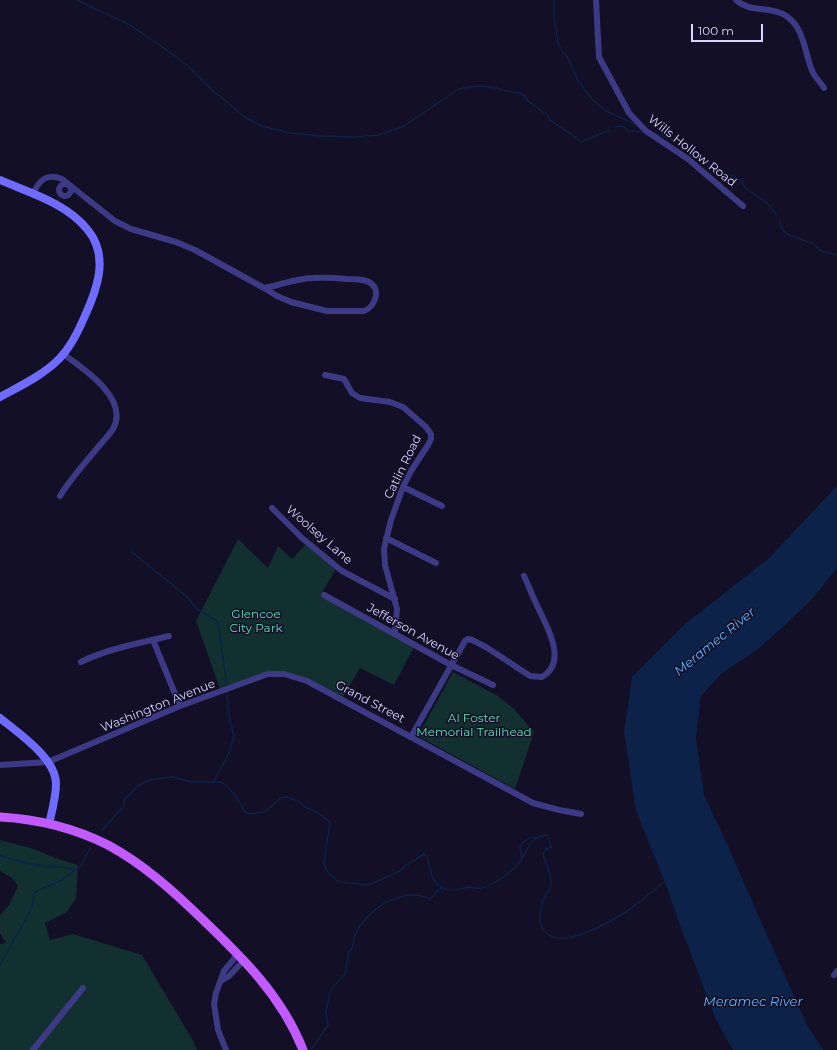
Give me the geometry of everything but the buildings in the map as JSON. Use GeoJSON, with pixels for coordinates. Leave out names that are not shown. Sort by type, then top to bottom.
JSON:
{"type":"FeatureCollection","features":[{"type":"Feature","properties":{"kind":"main road"},"geometry":{"type":"LineString","coordinates":[[0,817],[49,824],[72,830],[95,839],[138,863],[172,891],[261,978],[292,1025],[303,1050]]}},
{"type":"Feature","properties":{"kind":"street","name":"Wills Hollow Road"},"geometry":{"type":"LineString","coordinates":[[596,0],[599,57],[629,113],[646,131],[688,159],[743,206]]}},
{"type":"Feature","properties":{"kind":"street"},"geometry":{"type":"LineString","coordinates":[[736,0],[753,9],[774,10],[790,18],[797,27],[805,45],[814,74],[824,88]]}},
{"type":"Feature","properties":{"kind":"street"},"geometry":{"type":"LineString","coordinates":[[34,191],[41,180],[45,178],[58,178],[71,185],[114,221],[195,250],[280,298],[303,306],[327,311],[364,311],[369,309],[375,303],[376,293],[373,285],[356,279],[312,278],[264,288]]}},
{"type":"Feature","properties":{"kind":"street"},"geometry":{"type":"LineString","coordinates":[[0,180],[34,191],[57,204],[75,217],[90,233],[98,248],[100,270],[94,296],[77,332],[63,354],[42,373],[0,397]]}},
{"type":"Feature","properties":{"kind":"street"},"geometry":{"type":"LineString","coordinates":[[34,191],[45,182],[50,181],[57,183],[61,195],[82,195]]}},
{"type":"Feature","properties":{"kind":"street"},"geometry":{"type":"LineString","coordinates":[[59,189],[64,184],[69,186],[71,191],[68,195]]}},
{"type":"Feature","properties":{"kind":"street"},"geometry":{"type":"LineString","coordinates":[[280,298],[281,284]]}},
{"type":"Feature","properties":{"kind":"street"},"geometry":{"type":"LineString","coordinates":[[60,496],[69,482],[112,429],[116,416],[113,403],[106,390],[82,368],[63,354]]}},
{"type":"Feature","properties":{"kind":"street","name":"Catlin Road"},"geometry":{"type":"LineString","coordinates":[[325,375],[344,379],[352,392],[360,398],[390,402],[399,405],[430,431],[431,439],[403,487],[391,520],[384,549],[385,565],[397,609],[395,634]]}},
{"type":"Feature","properties":{"kind":"street"},"geometry":{"type":"LineString","coordinates":[[403,487],[442,506]]}},
{"type":"Feature","properties":{"kind":"street","name":"Woolsey Lane"},"geometry":{"type":"LineString","coordinates":[[272,508],[302,538],[342,571],[395,599]]}},
{"type":"Feature","properties":{"kind":"street"},"geometry":{"type":"LineString","coordinates":[[386,538],[436,563]]}},
{"type":"Feature","properties":{"kind":"street"},"geometry":{"type":"LineString","coordinates":[[411,737],[465,641],[472,640],[486,647],[530,676],[542,677],[550,670],[554,658],[551,636],[524,576]]}},
{"type":"Feature","properties":{"kind":"street","name":"Jefferson Avenue"},"geometry":{"type":"LineString","coordinates":[[324,595],[451,665],[493,684]]}},
{"type":"Feature","properties":{"kind":"street"},"geometry":{"type":"LineString","coordinates":[[81,662],[102,653],[168,636]]}},
{"type":"Feature","properties":{"kind":"street"},"geometry":{"type":"LineString","coordinates":[[153,640],[180,706]]}},
{"type":"Feature","properties":{"kind":"street","name":"Washington Avenue"},"geometry":{"type":"LineString","coordinates":[[0,765],[21,765],[48,762],[180,706],[268,674],[276,673]]}},
{"type":"Feature","properties":{"kind":"street","name":"Grand Street"},"geometry":{"type":"LineString","coordinates":[[276,673],[307,681],[533,803],[581,814]]}},
{"type":"Feature","properties":{"kind":"street"},"geometry":{"type":"LineString","coordinates":[[0,718],[38,750],[53,771],[56,784],[49,824]]}},
{"type":"Feature","properties":{"kind":"street"},"geometry":{"type":"LineString","coordinates":[[226,1050],[218,1030],[214,1004],[224,970],[241,957]]}},
{"type":"Feature","properties":{"kind":"street"},"geometry":{"type":"LineString","coordinates":[[33,1050],[83,988]]}},
{"type":"Feature","properties":{"kind":"green space","name":"Glencoe City Park"},"geometry":{"type":"Polygon","coordinates":[[[238,539],[268,568],[278,546],[292,559],[306,544],[336,569],[320,596],[414,647],[394,685],[360,668],[343,697],[309,679],[285,672],[220,689],[196,621],[238,539]]]}},
{"type":"Feature","properties":{"kind":"green space","name":"Al Foster Memorial Trailhead"},"geometry":{"type":"Polygon","coordinates":[[[453,672],[496,695],[513,708],[534,732],[515,789],[418,736],[453,672]]]}},
{"type":"Feature","properties":{"kind":"green space"},"geometry":{"type":"Polygon","coordinates":[[[0,840],[34,849],[55,858],[78,865],[76,898],[67,912],[45,923],[50,940],[73,934],[142,955],[197,1050],[0,1050],[0,944],[6,943],[0,933],[0,915],[9,905],[18,886],[12,878],[0,871],[0,840]]]}},
{"type":"Feature","properties":{"kind":"water","name":"Meramec River"},"geometry":{"type":"Polygon","coordinates":[[[837,486],[837,568],[812,599],[784,626],[758,649],[722,673],[701,696],[696,738],[704,795],[807,1025],[823,1050],[733,1050],[716,1020],[664,880],[636,811],[624,732],[632,677],[685,624],[768,559],[837,486]]]}},
{"type":"Feature","properties":{"kind":"waterway"},"geometry":{"type":"LineString","coordinates":[[77,0],[130,25],[171,53],[190,68],[213,91],[246,118],[262,126],[289,133],[353,137],[378,135],[404,126],[457,90],[480,86],[520,93],[546,114],[551,121],[581,142],[610,130]]}},
{"type":"Feature","properties":{"kind":"waterway"},"geometry":{"type":"LineString","coordinates":[[554,0],[554,16],[558,43],[563,53],[567,56],[578,81],[593,100],[606,111],[637,125]]}},
{"type":"Feature","properties":{"kind":"waterway"},"geometry":{"type":"LineString","coordinates":[[615,127],[621,126],[625,127],[627,131],[645,132]]}},
{"type":"Feature","properties":{"kind":"waterway"},"geometry":{"type":"LineString","coordinates":[[656,134],[681,143],[717,170],[737,178],[747,189],[768,204],[776,215]]}},
{"type":"Feature","properties":{"kind":"waterway"},"geometry":{"type":"LineString","coordinates":[[779,221],[783,230],[788,235],[812,243],[821,251],[837,255]]}},
{"type":"Feature","properties":{"kind":"waterway"},"geometry":{"type":"LineString","coordinates":[[132,552],[186,596],[197,609],[218,622],[227,686]]}},
{"type":"Feature","properties":{"kind":"waterway"},"geometry":{"type":"LineString","coordinates":[[213,783],[229,753],[234,736],[229,716],[227,692]]}},
{"type":"Feature","properties":{"kind":"waterway"},"geometry":{"type":"LineString","coordinates":[[102,830],[123,807],[125,799],[138,786],[149,780],[172,777],[192,782],[221,782],[227,786],[238,799],[244,811],[248,813],[254,814],[266,811],[281,798],[287,797],[300,802],[305,807],[318,813],[330,822],[324,862],[326,870],[337,881],[364,885],[371,884],[400,871],[424,854],[428,861],[434,881],[441,887],[449,890],[469,887],[481,888],[498,880],[510,872],[520,862],[532,841],[546,835],[549,838],[551,847],[546,849],[543,854],[550,875],[551,884],[550,890],[546,894],[542,904],[540,921],[547,933],[555,938],[566,938],[578,935],[603,925],[621,915],[665,881]]}},
{"type":"Feature","properties":{"kind":"waterway"},"geometry":{"type":"LineString","coordinates":[[522,858],[520,847],[522,843],[531,837],[536,838]]}},
{"type":"Feature","properties":{"kind":"waterway"},"geometry":{"type":"LineString","coordinates":[[0,965],[32,908],[34,893],[60,881],[80,867],[91,847]]}},
{"type":"Feature","properties":{"kind":"waterway"},"geometry":{"type":"LineString","coordinates":[[0,855],[29,863],[64,867],[74,870]]}},
{"type":"Feature","properties":{"kind":"waterway"},"geometry":{"type":"LineString","coordinates":[[311,1050],[328,1025],[326,1012],[330,991],[345,974],[349,952],[361,924],[371,913],[391,900],[399,897],[414,895],[430,899],[442,887]]}}]}
